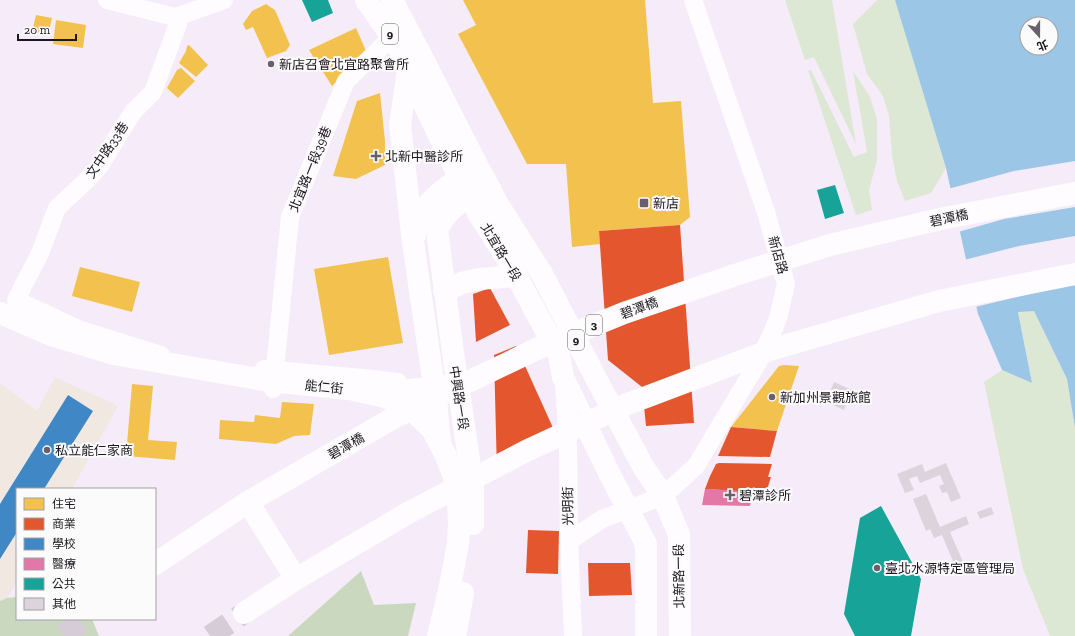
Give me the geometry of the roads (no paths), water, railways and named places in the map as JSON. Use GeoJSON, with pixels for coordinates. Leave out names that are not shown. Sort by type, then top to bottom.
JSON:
{"type":"FeatureCollection","features":[{"type":"Feature","properties":{"kind":"main road","name":"北宜路一段"},"geometry":{"type":"LineString","coordinates":[[366,0],[392,37],[478,213],[509,262],[559,356],[563,377],[628,509]]}},
{"type":"Feature","properties":{"kind":"main road","name":"北宜路一段"},"geometry":{"type":"LineString","coordinates":[[392,0],[497,203],[542,274],[644,468],[663,496]]}},
{"type":"Feature","properties":{"kind":"main road","name":"中興路一段"},"geometry":{"type":"LineString","coordinates":[[408,71],[400,125],[429,386],[436,400],[446,504],[442,548],[424,636]]}},
{"type":"Feature","properties":{"kind":"main road","name":"中興路一段"},"geometry":{"type":"LineString","coordinates":[[413,242],[417,224],[426,207],[443,190],[465,187],[483,176]]}},
{"type":"Feature","properties":{"kind":"main road","name":"中興路一段"},"geometry":{"type":"LineString","coordinates":[[455,636],[473,538],[473,488],[444,291],[437,230],[443,218],[453,208],[465,187]]}},
{"type":"Feature","properties":{"kind":"main road","name":"碧潭橋"},"geometry":{"type":"LineString","coordinates":[[156,563],[248,502],[395,418],[543,346],[624,313],[735,275],[830,245],[940,219],[1075,193]]}},
{"type":"Feature","properties":{"kind":"main road"},"geometry":{"type":"LineString","coordinates":[[244,612],[296,579],[414,510],[526,451],[625,405],[773,349],[939,301],[1075,274]]}},
{"type":"Feature","properties":{"kind":"main road"},"geometry":{"type":"LineString","coordinates":[[444,291],[462,283],[479,279],[516,276]]}},
{"type":"Feature","properties":{"kind":"main road","name":"能仁街"},"geometry":{"type":"LineString","coordinates":[[8,306],[51,335],[114,354],[270,381],[350,389],[384,397],[412,410],[432,429],[445,454],[454,476],[458,502],[458,544],[438,636]]}},
{"type":"Feature","properties":{"kind":"main road","name":"北新路一段"},"geometry":{"type":"LineString","coordinates":[[663,496],[679,535],[680,636]]}},
{"type":"Feature","properties":{"kind":"main road"},"geometry":{"type":"LineString","coordinates":[[248,502],[296,579]]}},
{"type":"Feature","properties":{"kind":"main road","name":"9"},"geometry":{"type":"LineString","coordinates":[[628,509],[646,544],[646,636]]}},
{"type":"Feature","properties":{"kind":"street"},"geometry":{"type":"LineString","coordinates":[[107,0],[175,17],[224,0]]}},
{"type":"Feature","properties":{"kind":"street","name":"新店路"},"geometry":{"type":"LineString","coordinates":[[569,541],[602,519],[663,496],[696,466],[757,364],[778,318],[786,284],[766,212],[693,0]]}},
{"type":"Feature","properties":{"kind":"street","name":"文中路33巷"},"geometry":{"type":"LineString","coordinates":[[8,306],[40,253],[57,208],[88,179],[101,164],[134,111],[153,92],[178,24],[179,16]]}},
{"type":"Feature","properties":{"kind":"street","name":"北宜路一段39巷"},"geometry":{"type":"LineString","coordinates":[[273,389],[290,217],[346,82],[392,37]]}},
{"type":"Feature","properties":{"kind":"street"},"geometry":{"type":"LineString","coordinates":[[8,306],[151,351],[238,383],[273,389],[345,395],[457,383]]}},
{"type":"Feature","properties":{"kind":"street"},"geometry":{"type":"LineString","coordinates":[[151,351],[228,365],[429,386]]}},
{"type":"Feature","properties":{"kind":"street","name":"光明街"},"geometry":{"type":"LineString","coordinates":[[563,377],[568,446],[569,541],[573,636]]}},
{"type":"Feature","properties":{"kind":"water"},"geometry":{"type":"Polygon","coordinates":[[[895,0],[1075,0],[1075,428],[1067,379],[1034,311],[1018,312],[1032,383],[1002,370],[978,314],[946,168],[895,0]]]}},
{"type":"Feature","properties":{"kind":"tunnel"},"geometry":{"type":"LineString","coordinates":[[210,636],[244,613]]}},
{"type":"Feature","properties":{"kind":"tunnel"},"geometry":{"type":"LineString","coordinates":[[64,636],[83,620]]}},
{"type":"Feature","properties":{"kind":"place","name":"新店召會北宜路聚會所"},"geometry":{"type":"Point","coordinates":[271,64]}},
{"type":"Feature","properties":{"kind":"place","name":"北新中醫診所"},"geometry":{"type":"Point","coordinates":[376,156]}},
{"type":"Feature","properties":{"kind":"place","name":"新店"},"geometry":{"type":"Point","coordinates":[644,203]}},
{"type":"Feature","properties":{"kind":"place","name":"新加州景觀旅館"},"geometry":{"type":"Point","coordinates":[772,397]}},
{"type":"Feature","properties":{"kind":"place","name":"私立能仁家商"},"geometry":{"type":"Point","coordinates":[47,450]}},
{"type":"Feature","properties":{"kind":"place","name":"碧潭診所"},"geometry":{"type":"Point","coordinates":[730,495]}},
{"type":"Feature","properties":{"kind":"place","name":"臺北水源特定區管理局"},"geometry":{"type":"Point","coordinates":[877,568]}}]}
